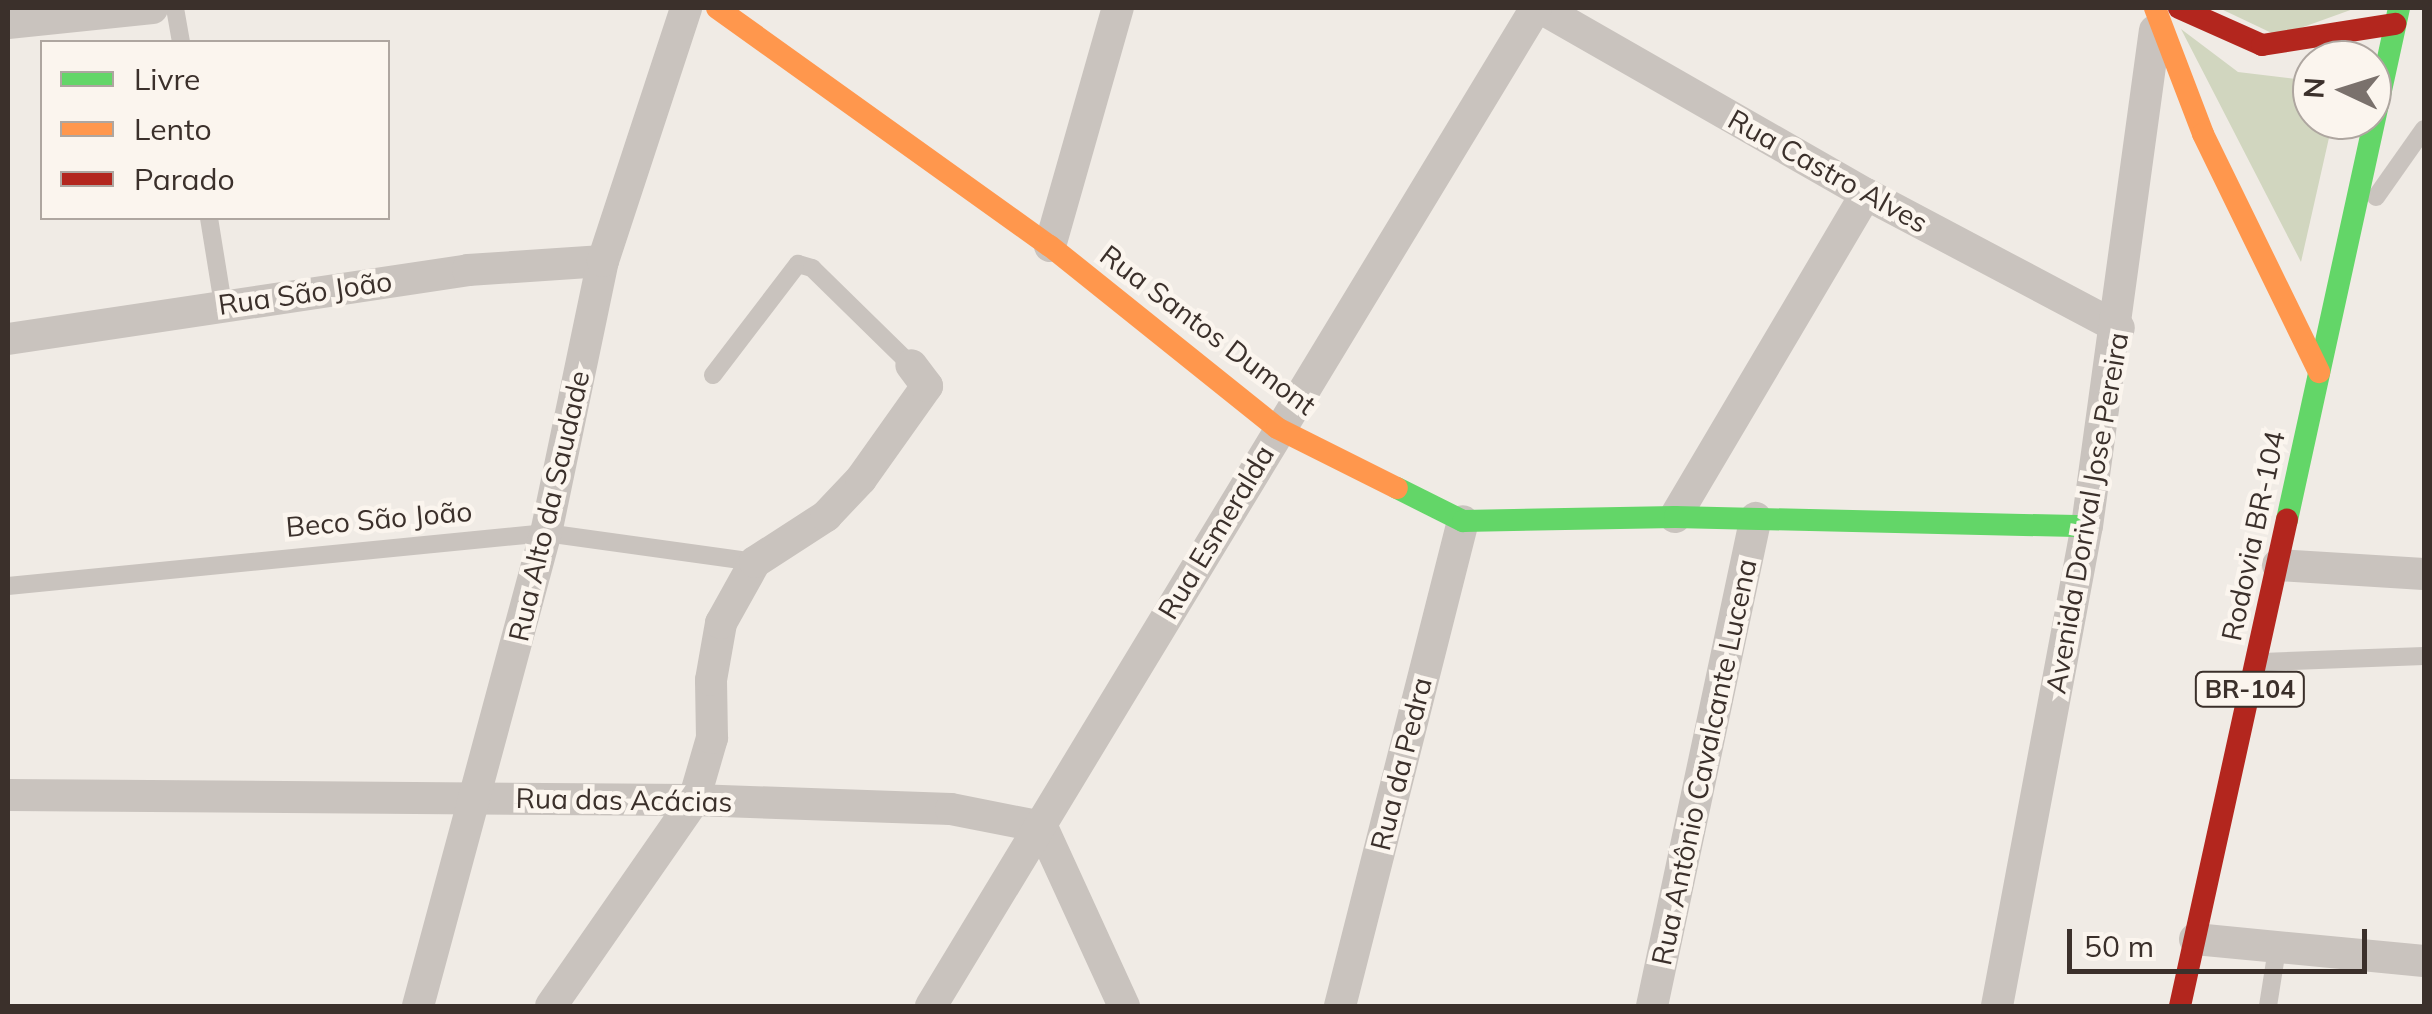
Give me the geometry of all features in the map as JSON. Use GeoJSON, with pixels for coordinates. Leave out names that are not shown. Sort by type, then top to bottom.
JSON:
{"type":"FeatureCollection","features":[{"type":"Feature","properties":{"kind":"main road","name":"Rua Santos Dumont"},"geometry":{"type":"LineString","coordinates":[[717,8],[1050,246],[1277,428],[1463,521],[1675,517],[2087,526]]}},
{"type":"Feature","properties":{"kind":"main road"},"geometry":{"type":"LineString","coordinates":[[2163,10],[2262,46],[2397,16]]}},
{"type":"Feature","properties":{"kind":"main road"},"geometry":{"type":"LineString","coordinates":[[2163,10],[2202,134],[2319,372]]}},
{"type":"Feature","properties":{"kind":"main road","name":"Rodovia BR-104"},"geometry":{"type":"LineString","coordinates":[[2180,1006],[2397,16]]}},
{"type":"Feature","properties":{"kind":"street"},"geometry":{"type":"LineString","coordinates":[[8,24],[152,8]]}},
{"type":"Feature","properties":{"kind":"street","name":"Rua Alto da Saudade"},"geometry":{"type":"LineString","coordinates":[[418,1006],[478,798],[546,533],[603,260],[686,8]]}},
{"type":"Feature","properties":{"kind":"street"},"geometry":{"type":"LineString","coordinates":[[1050,246],[1118,8]]}},
{"type":"Feature","properties":{"kind":"street","name":"Rua Castro Alves"},"geometry":{"type":"LineString","coordinates":[[1538,8],[1866,194],[2119,328]]}},
{"type":"Feature","properties":{"kind":"street","name":"Rua Esmeralda"},"geometry":{"type":"LineString","coordinates":[[931,1006],[1042,827],[1277,428],[1538,8]]}},
{"type":"Feature","properties":{"kind":"street","name":"Avenida Dorival Jose Pereira"},"geometry":{"type":"LineString","coordinates":[[1996,1006],[2087,526],[2163,10]]}},
{"type":"Feature","properties":{"kind":"street"},"geometry":{"type":"LineString","coordinates":[[1675,517],[1866,194]]}},
{"type":"Feature","properties":{"kind":"street","name":"Rua São João"},"geometry":{"type":"LineString","coordinates":[[8,339],[468,270],[603,260]]}},
{"type":"Feature","properties":{"kind":"street"},"geometry":{"type":"LineString","coordinates":[[551,1006],[694,800],[712,738],[711,680],[721,623],[755,562],[826,516],[861,479],[928,386],[911,365]]}},
{"type":"Feature","properties":{"kind":"street","name":"Rua Antônio Cavalcante Lucena"},"geometry":{"type":"LineString","coordinates":[[1652,1006],[1756,518]]}},
{"type":"Feature","properties":{"kind":"street","name":"Rua da Pedra"},"geometry":{"type":"LineString","coordinates":[[1340,1006],[1463,521]]}},
{"type":"Feature","properties":{"kind":"street"},"geometry":{"type":"LineString","coordinates":[[2278,565],[2424,574]]}},
{"type":"Feature","properties":{"kind":"street","name":"Rua das Acácias"},"geometry":{"type":"LineString","coordinates":[[8,795],[694,800],[951,809],[1042,827]]}},
{"type":"Feature","properties":{"kind":"street"},"geometry":{"type":"LineString","coordinates":[[1042,827],[1124,1006]]}},
{"type":"Feature","properties":{"kind":"street"},"geometry":{"type":"LineString","coordinates":[[2195,939],[2424,961]]}},
{"type":"Feature","properties":{"kind":"lane"},"geometry":{"type":"LineString","coordinates":[[176,8],[181,40]]}},
{"type":"Feature","properties":{"kind":"lane"},"geometry":{"type":"LineString","coordinates":[[2347,238],[2424,129]]}},
{"type":"Feature","properties":{"kind":"lane"},"geometry":{"type":"LineString","coordinates":[[209,220],[223,304]]}},
{"type":"Feature","properties":{"kind":"lane"},"geometry":{"type":"LineString","coordinates":[[713,375],[798,264],[812,268],[911,365]]}},
{"type":"Feature","properties":{"kind":"lane","name":"Beco São João"},"geometry":{"type":"LineString","coordinates":[[8,586],[546,533],[755,562]]}},
{"type":"Feature","properties":{"kind":"lane"},"geometry":{"type":"LineString","coordinates":[[2256,662],[2424,656]]}},
{"type":"Feature","properties":{"kind":"lane"},"geometry":{"type":"LineString","coordinates":[[2268,1006],[2278,949]]}},
{"type":"Feature","properties":{"kind":"green space"},"geometry":{"type":"Polygon","coordinates":[[[2219,8],[2356,8],[2278,36],[2219,8]]]}},
{"type":"Feature","properties":{"kind":"green space"},"geometry":{"type":"Polygon","coordinates":[[[2181,29],[2238,72],[2292,79],[2292,140],[2328,140],[2301,262],[2181,29]]]}},
{"type":"Feature","properties":{"kind":"traffic: fast"},"geometry":{"type":"LineString","coordinates":[[2287,520],[2399,8]]}},
{"type":"Feature","properties":{"kind":"traffic: fast"},"geometry":{"type":"LineString","coordinates":[[1397,488],[1463,521],[1675,517],[2087,526]]}},
{"type":"Feature","properties":{"kind":"traffic: slow"},"geometry":{"type":"LineString","coordinates":[[717,8],[1050,246],[1277,428],[1397,488]]}},
{"type":"Feature","properties":{"kind":"traffic: slow"},"geometry":{"type":"LineString","coordinates":[[2155,8],[2203,134],[2319,372]]}},
{"type":"Feature","properties":{"kind":"traffic: jam"},"geometry":{"type":"LineString","coordinates":[[2179,8],[2262,45],[2395,24]]}},
{"type":"Feature","properties":{"kind":"traffic: jam"},"geometry":{"type":"LineString","coordinates":[[2180,1006],[2287,520]]}}]}
